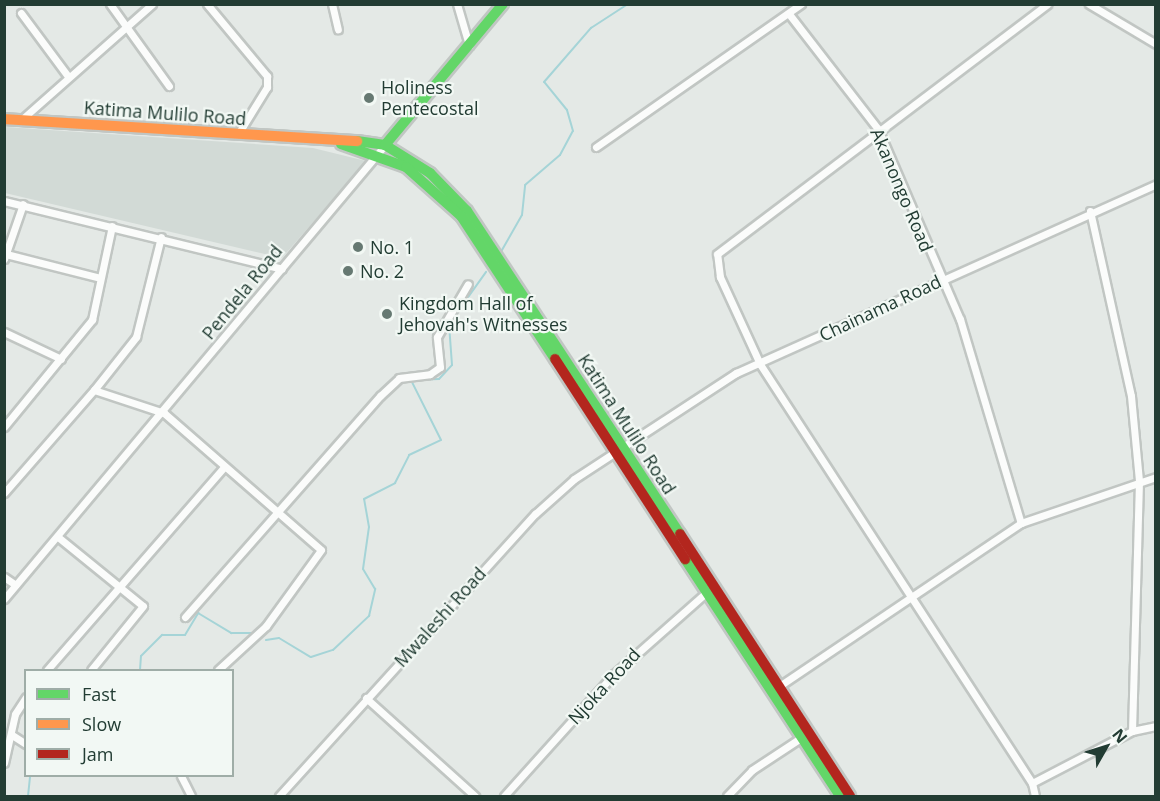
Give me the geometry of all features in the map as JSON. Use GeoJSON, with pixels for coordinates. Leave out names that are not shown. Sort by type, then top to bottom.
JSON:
{"type":"FeatureCollection","features":[{"type":"Feature","properties":{"kind":"main road","name":"Pendela Road"},"geometry":{"type":"LineString","coordinates":[[382,150],[503,4]]}},
{"type":"Feature","properties":{"kind":"main road","name":"Katima Mulilo Road"},"geometry":{"type":"LineString","coordinates":[[4,119],[237,135],[324,138],[382,150],[430,173],[467,211],[618,449],[850,796]]}},
{"type":"Feature","properties":{"kind":"main road","name":"Katima Mulilo Road"},"geometry":{"type":"LineString","coordinates":[[777,688],[802,736],[840,796]]}},
{"type":"Feature","properties":{"kind":"street"},"geometry":{"type":"LineString","coordinates":[[110,4],[169,86]]}},
{"type":"Feature","properties":{"kind":"street"},"geometry":{"type":"LineString","coordinates":[[21,120],[67,75],[152,4]]}},
{"type":"Feature","properties":{"kind":"street"},"geometry":{"type":"LineString","coordinates":[[207,4],[267,76],[267,87],[237,135]]}},
{"type":"Feature","properties":{"kind":"street"},"geometry":{"type":"LineString","coordinates":[[332,4],[338,29]]}},
{"type":"Feature","properties":{"kind":"street"},"geometry":{"type":"LineString","coordinates":[[457,4],[469,45]]}},
{"type":"Feature","properties":{"kind":"street"},"geometry":{"type":"LineString","coordinates":[[596,147],[789,15],[801,4]]}},
{"type":"Feature","properties":{"kind":"street"},"geometry":{"type":"LineString","coordinates":[[1035,796],[1032,783],[760,364],[720,277],[717,254],[878,129],[1047,4]]}},
{"type":"Feature","properties":{"kind":"street"},"geometry":{"type":"LineString","coordinates":[[1089,4],[1155,45]]}},
{"type":"Feature","properties":{"kind":"street"},"geometry":{"type":"LineString","coordinates":[[21,13],[67,75]]}},
{"type":"Feature","properties":{"kind":"street","name":"Akanongo Road"},"geometry":{"type":"LineString","coordinates":[[789,15],[878,129],[940,279],[960,319],[1021,524]]}},
{"type":"Feature","properties":{"kind":"street","name":"Pendela Road"},"geometry":{"type":"LineString","coordinates":[[4,599],[164,413],[382,150]]}},
{"type":"Feature","properties":{"kind":"street","name":"Chainama Road"},"geometry":{"type":"LineString","coordinates":[[618,449],[708,389],[940,279],[1155,184]]}},
{"type":"Feature","properties":{"kind":"street"},"geometry":{"type":"LineString","coordinates":[[4,201],[161,237],[282,269]]}},
{"type":"Feature","properties":{"kind":"street"},"geometry":{"type":"LineString","coordinates":[[23,204],[8,239],[5,257],[100,278]]}},
{"type":"Feature","properties":{"kind":"street"},"geometry":{"type":"LineString","coordinates":[[1090,211],[1131,396],[1139,481],[1132,731]]}},
{"type":"Feature","properties":{"kind":"street"},"geometry":{"type":"LineString","coordinates":[[4,427],[92,320],[112,226]]}},
{"type":"Feature","properties":{"kind":"street"},"geometry":{"type":"LineString","coordinates":[[4,493],[94,390],[135,338],[161,237]]}},
{"type":"Feature","properties":{"kind":"street"},"geometry":{"type":"LineString","coordinates":[[185,617],[275,513],[399,378],[430,374],[440,367],[437,337],[468,284]]}},
{"type":"Feature","properties":{"kind":"street"},"geometry":{"type":"LineString","coordinates":[[4,332],[61,359]]}},
{"type":"Feature","properties":{"kind":"street"},"geometry":{"type":"LineString","coordinates":[[94,390],[164,413],[223,468],[275,513],[311,539],[321,550],[319,557],[266,626],[219,669]]}},
{"type":"Feature","properties":{"kind":"street","name":"Mwaleshi Road"},"geometry":{"type":"LineString","coordinates":[[279,796],[535,514],[618,449]]}},
{"type":"Feature","properties":{"kind":"street"},"geometry":{"type":"LineString","coordinates":[[48,669],[117,586],[223,468]]}},
{"type":"Feature","properties":{"kind":"street"},"geometry":{"type":"LineString","coordinates":[[777,688],[1021,524],[1155,477]]}},
{"type":"Feature","properties":{"kind":"street"},"geometry":{"type":"LineString","coordinates":[[58,537],[143,606],[92,669]]}},
{"type":"Feature","properties":{"kind":"street"},"geometry":{"type":"LineString","coordinates":[[4,577],[16,585]]}},
{"type":"Feature","properties":{"kind":"street","name":"Njoka Road"},"geometry":{"type":"LineString","coordinates":[[504,796],[614,674],[710,589]]}},
{"type":"Feature","properties":{"kind":"street"},"geometry":{"type":"LineString","coordinates":[[366,698],[475,796]]}},
{"type":"Feature","properties":{"kind":"street"},"geometry":{"type":"LineString","coordinates":[[4,763],[24,702]]}},
{"type":"Feature","properties":{"kind":"street"},"geometry":{"type":"LineString","coordinates":[[1032,783],[1132,731],[1155,726]]}},
{"type":"Feature","properties":{"kind":"street"},"geometry":{"type":"LineString","coordinates":[[12,735],[24,743]]}},
{"type":"Feature","properties":{"kind":"street"},"geometry":{"type":"LineString","coordinates":[[727,796],[752,770],[802,736]]}},
{"type":"Feature","properties":{"kind":"street"},"geometry":{"type":"LineString","coordinates":[[182,777],[191,796]]}},
{"type":"Feature","properties":{"kind":"shaded area"},"geometry":{"type":"Polygon","coordinates":[[[5,127],[313,148],[366,161],[282,258],[5,193],[5,127]]]}},
{"type":"Feature","properties":{"kind":"waterway"},"geometry":{"type":"LineString","coordinates":[[502,250],[522,215],[525,185],[560,155],[573,131],[567,110],[544,82],[591,28],[628,4]]}},
{"type":"Feature","properties":{"kind":"waterway"},"geometry":{"type":"LineString","coordinates":[[266,640],[279,638],[311,657],[333,650],[369,616],[375,589],[363,569],[369,527],[364,499],[395,483],[409,455],[441,440],[411,380],[439,379],[452,365],[449,324],[486,272]]}},
{"type":"Feature","properties":{"kind":"waterway"},"geometry":{"type":"LineString","coordinates":[[140,669],[141,656],[162,635],[185,635],[198,613],[231,633],[253,633]]}},
{"type":"Feature","properties":{"kind":"waterway"},"geometry":{"type":"LineString","coordinates":[[16,734],[24,739]]}},
{"type":"Feature","properties":{"kind":"waterway"},"geometry":{"type":"LineString","coordinates":[[28,796],[30,777]]}},
{"type":"Feature","properties":{"kind":"traffic: fast"},"geometry":{"type":"LineString","coordinates":[[385,145],[503,4]]}},
{"type":"Feature","properties":{"kind":"traffic: fast"},"geometry":{"type":"LineString","coordinates":[[357,141],[385,145],[430,173],[467,211],[680,534]]}},
{"type":"Feature","properties":{"kind":"traffic: fast"},"geometry":{"type":"LineString","coordinates":[[341,144],[406,167],[461,216],[555,359]]}},
{"type":"Feature","properties":{"kind":"traffic: fast"},"geometry":{"type":"LineString","coordinates":[[685,559],[840,796]]}},
{"type":"Feature","properties":{"kind":"traffic: slow"},"geometry":{"type":"LineString","coordinates":[[4,119],[357,141]]}},
{"type":"Feature","properties":{"kind":"traffic: jam"},"geometry":{"type":"LineString","coordinates":[[555,359],[685,559]]}},
{"type":"Feature","properties":{"kind":"traffic: jam"},"geometry":{"type":"LineString","coordinates":[[680,534],[850,796]]}},
{"type":"Feature","properties":{"kind":"place","name":"Holiness Pentecostal"},"geometry":{"type":"Point","coordinates":[369,98]}},
{"type":"Feature","properties":{"kind":"place","name":"No. 1"},"geometry":{"type":"Point","coordinates":[358,247]}},
{"type":"Feature","properties":{"kind":"place","name":"No. 2"},"geometry":{"type":"Point","coordinates":[348,271]}},
{"type":"Feature","properties":{"kind":"place","name":"Kingdom Hall of Jehovah's Witnesses"},"geometry":{"type":"Point","coordinates":[387,314]}}]}
